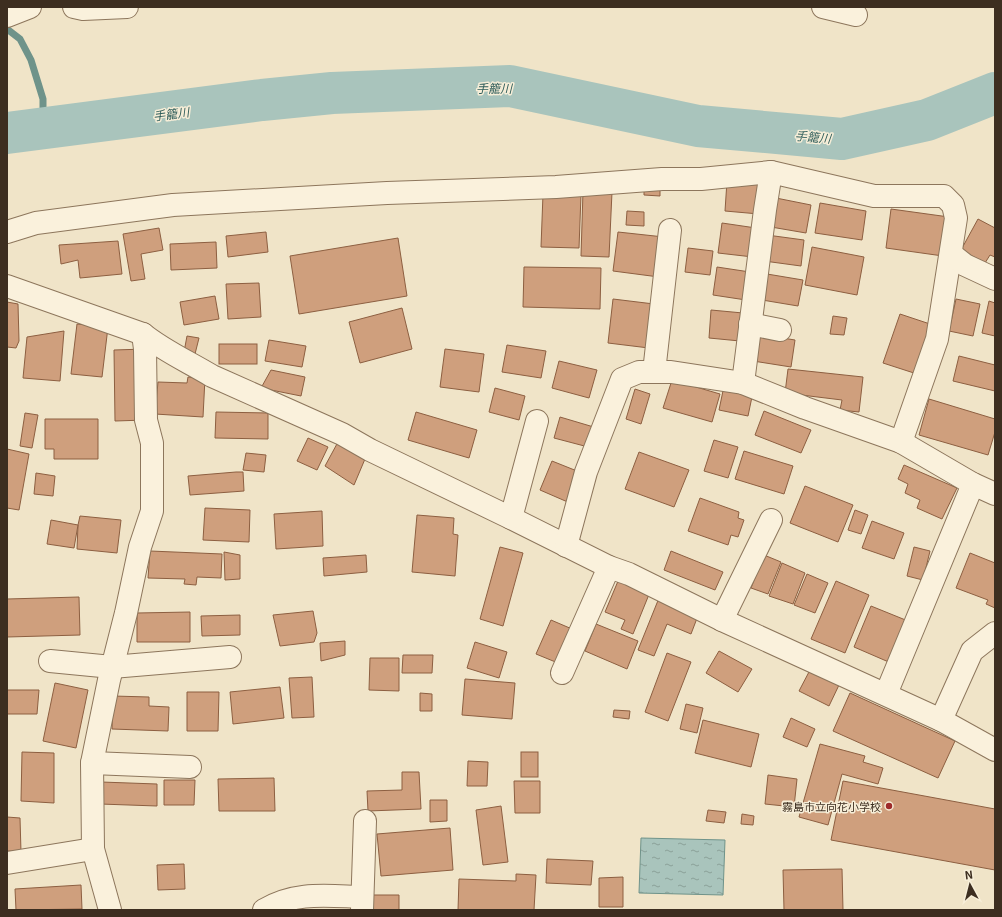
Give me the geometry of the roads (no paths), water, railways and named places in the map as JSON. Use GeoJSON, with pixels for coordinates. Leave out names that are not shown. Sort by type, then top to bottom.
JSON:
{"type":"FeatureCollection","features":[{"type":"Feature","properties":{"kind":"street"},"geometry":{"type":"LineString","coordinates":[[7,16],[30,7]]}},
{"type":"Feature","properties":{"kind":"street"},"geometry":{"type":"LineString","coordinates":[[74,7],[83,9],[126,7]]}},
{"type":"Feature","properties":{"kind":"street"},"geometry":{"type":"LineString","coordinates":[[823,7],[856,15]]}},
{"type":"Feature","properties":{"kind":"street"},"geometry":{"type":"LineString","coordinates":[[743,383],[771,172]]}},
{"type":"Feature","properties":{"kind":"street"},"geometry":{"type":"LineString","coordinates":[[7,232],[36,223],[173,205],[387,193],[556,187],[771,172],[874,196],[944,196],[953,204],[956,218],[952,254],[937,339],[901,442]]}},
{"type":"Feature","properties":{"kind":"street"},"geometry":{"type":"LineString","coordinates":[[654,372],[670,230]]}},
{"type":"Feature","properties":{"kind":"street"},"geometry":{"type":"LineString","coordinates":[[952,254],[965,265],[995,278]]}},
{"type":"Feature","properties":{"kind":"street"},"geometry":{"type":"LineString","coordinates":[[7,286],[142,334],[156,345],[197,366],[212,376],[342,434],[370,450],[609,567],[629,574],[722,620],[941,720],[995,750]]}},
{"type":"Feature","properties":{"kind":"street"},"geometry":{"type":"LineString","coordinates":[[750,324],[780,330]]}},
{"type":"Feature","properties":{"kind":"street"},"geometry":{"type":"LineString","coordinates":[[110,910],[94,849],[92,763],[112,666],[126,613],[140,547],[152,511],[152,443],[146,420],[145,350],[142,334]]}},
{"type":"Feature","properties":{"kind":"street"},"geometry":{"type":"LineString","coordinates":[[566,546],[586,472],[622,379],[639,372],[671,372],[743,383],[798,405],[901,442],[973,484],[995,494]]}},
{"type":"Feature","properties":{"kind":"street"},"geometry":{"type":"LineString","coordinates":[[511,518],[537,421]]}},
{"type":"Feature","properties":{"kind":"street"},"geometry":{"type":"LineString","coordinates":[[886,694],[973,484]]}},
{"type":"Feature","properties":{"kind":"street"},"geometry":{"type":"LineString","coordinates":[[722,620],[771,520]]}},
{"type":"Feature","properties":{"kind":"street"},"geometry":{"type":"LineString","coordinates":[[562,673],[609,567]]}},
{"type":"Feature","properties":{"kind":"street"},"geometry":{"type":"LineString","coordinates":[[941,720],[972,651],[995,633]]}},
{"type":"Feature","properties":{"kind":"street"},"geometry":{"type":"LineString","coordinates":[[50,661],[112,666],[230,657]]}},
{"type":"Feature","properties":{"kind":"street"},"geometry":{"type":"LineString","coordinates":[[92,763],[190,767]]}},
{"type":"Feature","properties":{"kind":"street"},"geometry":{"type":"LineString","coordinates":[[264,910],[276,903],[303,896],[362,904],[365,821]]}},
{"type":"Feature","properties":{"kind":"street"},"geometry":{"type":"LineString","coordinates":[[7,863],[94,849]]}},
{"type":"Feature","properties":{"kind":"water"},"geometry":{"type":"Polygon","coordinates":[[[641,838],[725,840],[723,895],[639,893],[641,838]]]}},
{"type":"Feature","properties":{"kind":"waterway"},"geometry":{"type":"LineString","coordinates":[[7,29],[20,39],[31,60],[43,99],[43,128]]}},
{"type":"Feature","properties":{"kind":"waterway","name":"手籠川"},"geometry":{"type":"LineString","coordinates":[[7,133],[262,100],[332,93],[510,86],[698,126],[842,139],[927,120],[995,93]]}},
{"type":"Feature","properties":{"kind":"place","name":"霧島市立向花小学校"},"geometry":{"type":"Point","coordinates":[889,806]}}]}
